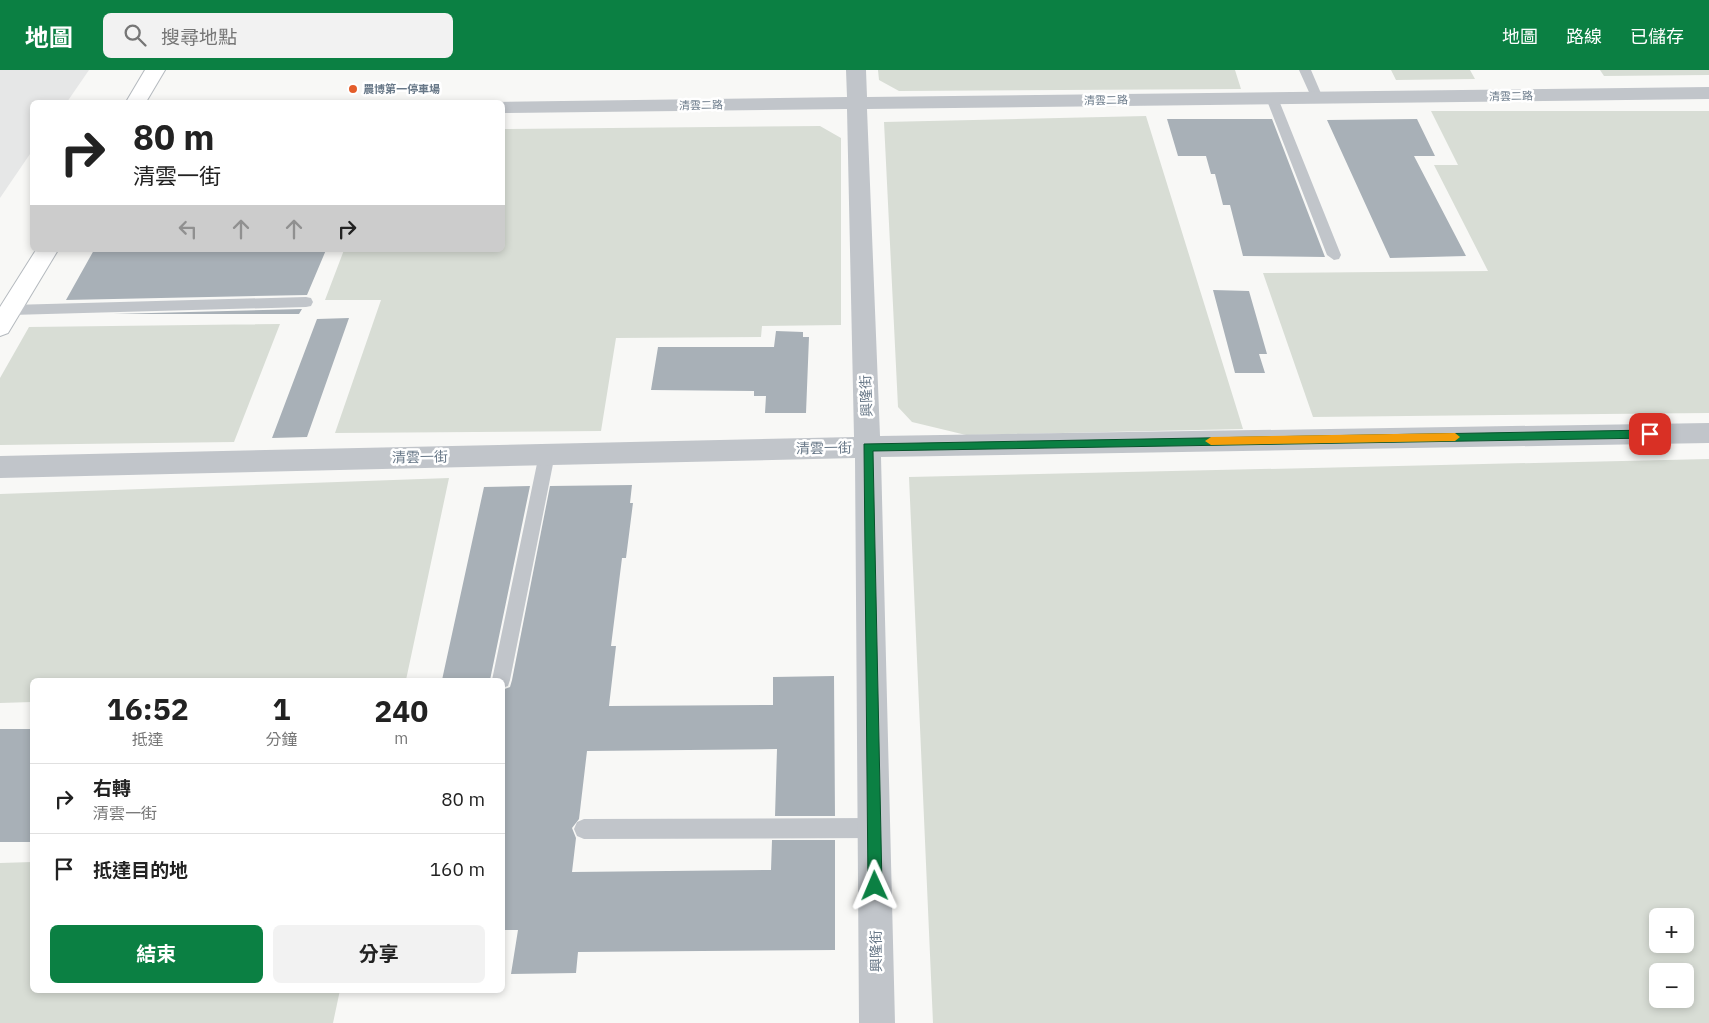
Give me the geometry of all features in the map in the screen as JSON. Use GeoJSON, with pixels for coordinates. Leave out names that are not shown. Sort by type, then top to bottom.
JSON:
{"type":"FeatureCollection","features":[{"type":"Feature","properties":{"kind":"street"},"geometry":{"type":"LineString","coordinates":[[137,100],[155,70]]}},
{"type":"Feature","properties":{"kind":"street","name":"興隆街"},"geometry":{"type":"LineString","coordinates":[[856,70],[867,447],[878,1023]]}},
{"type":"Feature","properties":{"kind":"street","name":"清雲二路"},"geometry":{"type":"LineString","coordinates":[[505,107],[1709,94]]}},
{"type":"Feature","properties":{"kind":"street"},"geometry":{"type":"LineString","coordinates":[[5,318],[46,252]]}},
{"type":"Feature","properties":{"kind":"street","name":"清雲一街"},"geometry":{"type":"LineString","coordinates":[[0,467],[867,447],[1709,433]]}},
{"type":"Feature","properties":{"kind":"lane"},"geometry":{"type":"LineString","coordinates":[[1304,70],[1317,98]]}},
{"type":"Feature","properties":{"kind":"lane"},"geometry":{"type":"LineString","coordinates":[[1272,98],[1334,255]]}},
{"type":"Feature","properties":{"kind":"lane"},"geometry":{"type":"LineString","coordinates":[[5,318],[306,302]]}},
{"type":"Feature","properties":{"kind":"lane"},"geometry":{"type":"LineString","coordinates":[[501,678],[547,454]]}},
{"type":"Feature","properties":{"kind":"lane"},"geometry":{"type":"LineString","coordinates":[[584,829],[874,828]]}},
{"type":"Feature","properties":{"kind":"shaded area"},"geometry":{"type":"Polygon","coordinates":[[[0,70],[89,70],[68,100],[30,100],[30,154],[0,198],[0,70]]]}},
{"type":"Feature","properties":{"kind":"shaded area"},"geometry":{"type":"Polygon","coordinates":[[[878,70],[1235,70],[1241,89],[899,91],[879,80],[878,70]]]}},
{"type":"Feature","properties":{"kind":"shaded area"},"geometry":{"type":"Polygon","coordinates":[[[1391,70],[1470,70],[1475,79],[1396,80],[1391,70]]]}},
{"type":"Feature","properties":{"kind":"shaded area"},"geometry":{"type":"Polygon","coordinates":[[[1600,70],[1709,70],[1709,75],[1604,76],[1600,70]]]}},
{"type":"Feature","properties":{"kind":"shaded area"},"geometry":{"type":"Polygon","coordinates":[[[1431,111],[1709,111],[1709,413],[1313,417],[1263,273],[1488,271],[1434,165],[1458,165],[1431,111]]]}},
{"type":"Feature","properties":{"kind":"shaded area"},"geometry":{"type":"Polygon","coordinates":[[[1146,116],[1243,429],[966,435],[912,422],[898,407],[884,122],[1146,116]]]}},
{"type":"Feature","properties":{"kind":"shaded area"},"geometry":{"type":"Polygon","coordinates":[[[820,126],[841,138],[841,325],[762,326],[761,337],[616,338],[601,431],[335,433],[381,300],[325,300],[343,252],[505,252],[505,129],[820,126]]]}},
{"type":"Feature","properties":{"kind":"shaded area"},"geometry":{"type":"Polygon","coordinates":[[[280,324],[234,442],[0,445],[0,378],[29,327],[280,324]]]}},
{"type":"Feature","properties":{"kind":"shaded area"},"geometry":{"type":"Polygon","coordinates":[[[1709,459],[1709,1023],[933,1023],[909,477],[1709,459]]]}},
{"type":"Feature","properties":{"kind":"shaded area"},"geometry":{"type":"Polygon","coordinates":[[[449,478],[406,678],[30,678],[30,702],[0,703],[0,494],[449,478]]]}},
{"type":"Feature","properties":{"kind":"shaded area"},"geometry":{"type":"Polygon","coordinates":[[[30,862],[30,993],[339,993],[333,1023],[0,1023],[0,863],[30,862]]]}},
{"type":"Feature","properties":{"kind":"building"},"geometry":{"type":"Polygon","coordinates":[[[1167,119],[1272,119],[1325,257],[1243,256],[1230,205],[1223,205],[1215,174],[1211,174],[1206,156],[1178,156],[1167,119]]]}},
{"type":"Feature","properties":{"kind":"building"},"geometry":{"type":"Polygon","coordinates":[[[1417,119],[1435,156],[1414,156],[1466,256],[1390,258],[1327,120],[1417,119]]]}},
{"type":"Feature","properties":{"kind":"building"},"geometry":{"type":"Polygon","coordinates":[[[93,252],[325,252],[307,295],[66,300],[93,252]]]}},
{"type":"Feature","properties":{"kind":"building"},"geometry":{"type":"Polygon","coordinates":[[[1213,290],[1249,291],[1267,354],[1259,354],[1265,373],[1235,373],[1213,290]]]}},
{"type":"Feature","properties":{"kind":"building"},"geometry":{"type":"Polygon","coordinates":[[[302,309],[299,314],[113,314],[302,309]]]}},
{"type":"Feature","properties":{"kind":"building"},"geometry":{"type":"Polygon","coordinates":[[[349,318],[307,437],[272,438],[317,319],[349,318]]]}},
{"type":"Feature","properties":{"kind":"building"},"geometry":{"type":"Polygon","coordinates":[[[776,331],[803,332],[803,337],[809,337],[806,413],[765,413],[766,396],[754,396],[754,391],[651,390],[658,347],[774,347],[776,331]]]}},
{"type":"Feature","properties":{"kind":"building"},"geometry":{"type":"Polygon","coordinates":[[[632,485],[630,503],[633,503],[626,558],[622,558],[611,646],[616,646],[609,706],[773,705],[773,677],[834,676],[835,816],[775,816],[777,749],[587,751],[579,819],[572,828],[576,838],[572,872],[771,870],[772,840],[835,840],[835,950],[578,952],[576,973],[511,974],[518,930],[505,930],[505,689],[510,687],[512,680],[550,486],[632,485]]]}},
{"type":"Feature","properties":{"kind":"building"},"geometry":{"type":"Polygon","coordinates":[[[530,486],[490,678],[442,678],[484,487],[530,486]]]}},
{"type":"Feature","properties":{"kind":"building"},"geometry":{"type":"Polygon","coordinates":[[[0,729],[30,729],[30,842],[0,842],[0,729]]]}},
{"type":"Feature","properties":{"kind":"slow traffic"},"geometry":{"type":"LineString","coordinates":[[1211,441],[1455,437]]}},
{"type":"Feature","properties":{"kind":"place","name":"農博第一停車場"},"geometry":{"type":"Point","coordinates":[353,89]}},
{"type":"Feature","properties":{"kind":"route"},"geometry":{"type":"LineString","coordinates":[[875,886],[867,447],[1650,434]]}}]}
